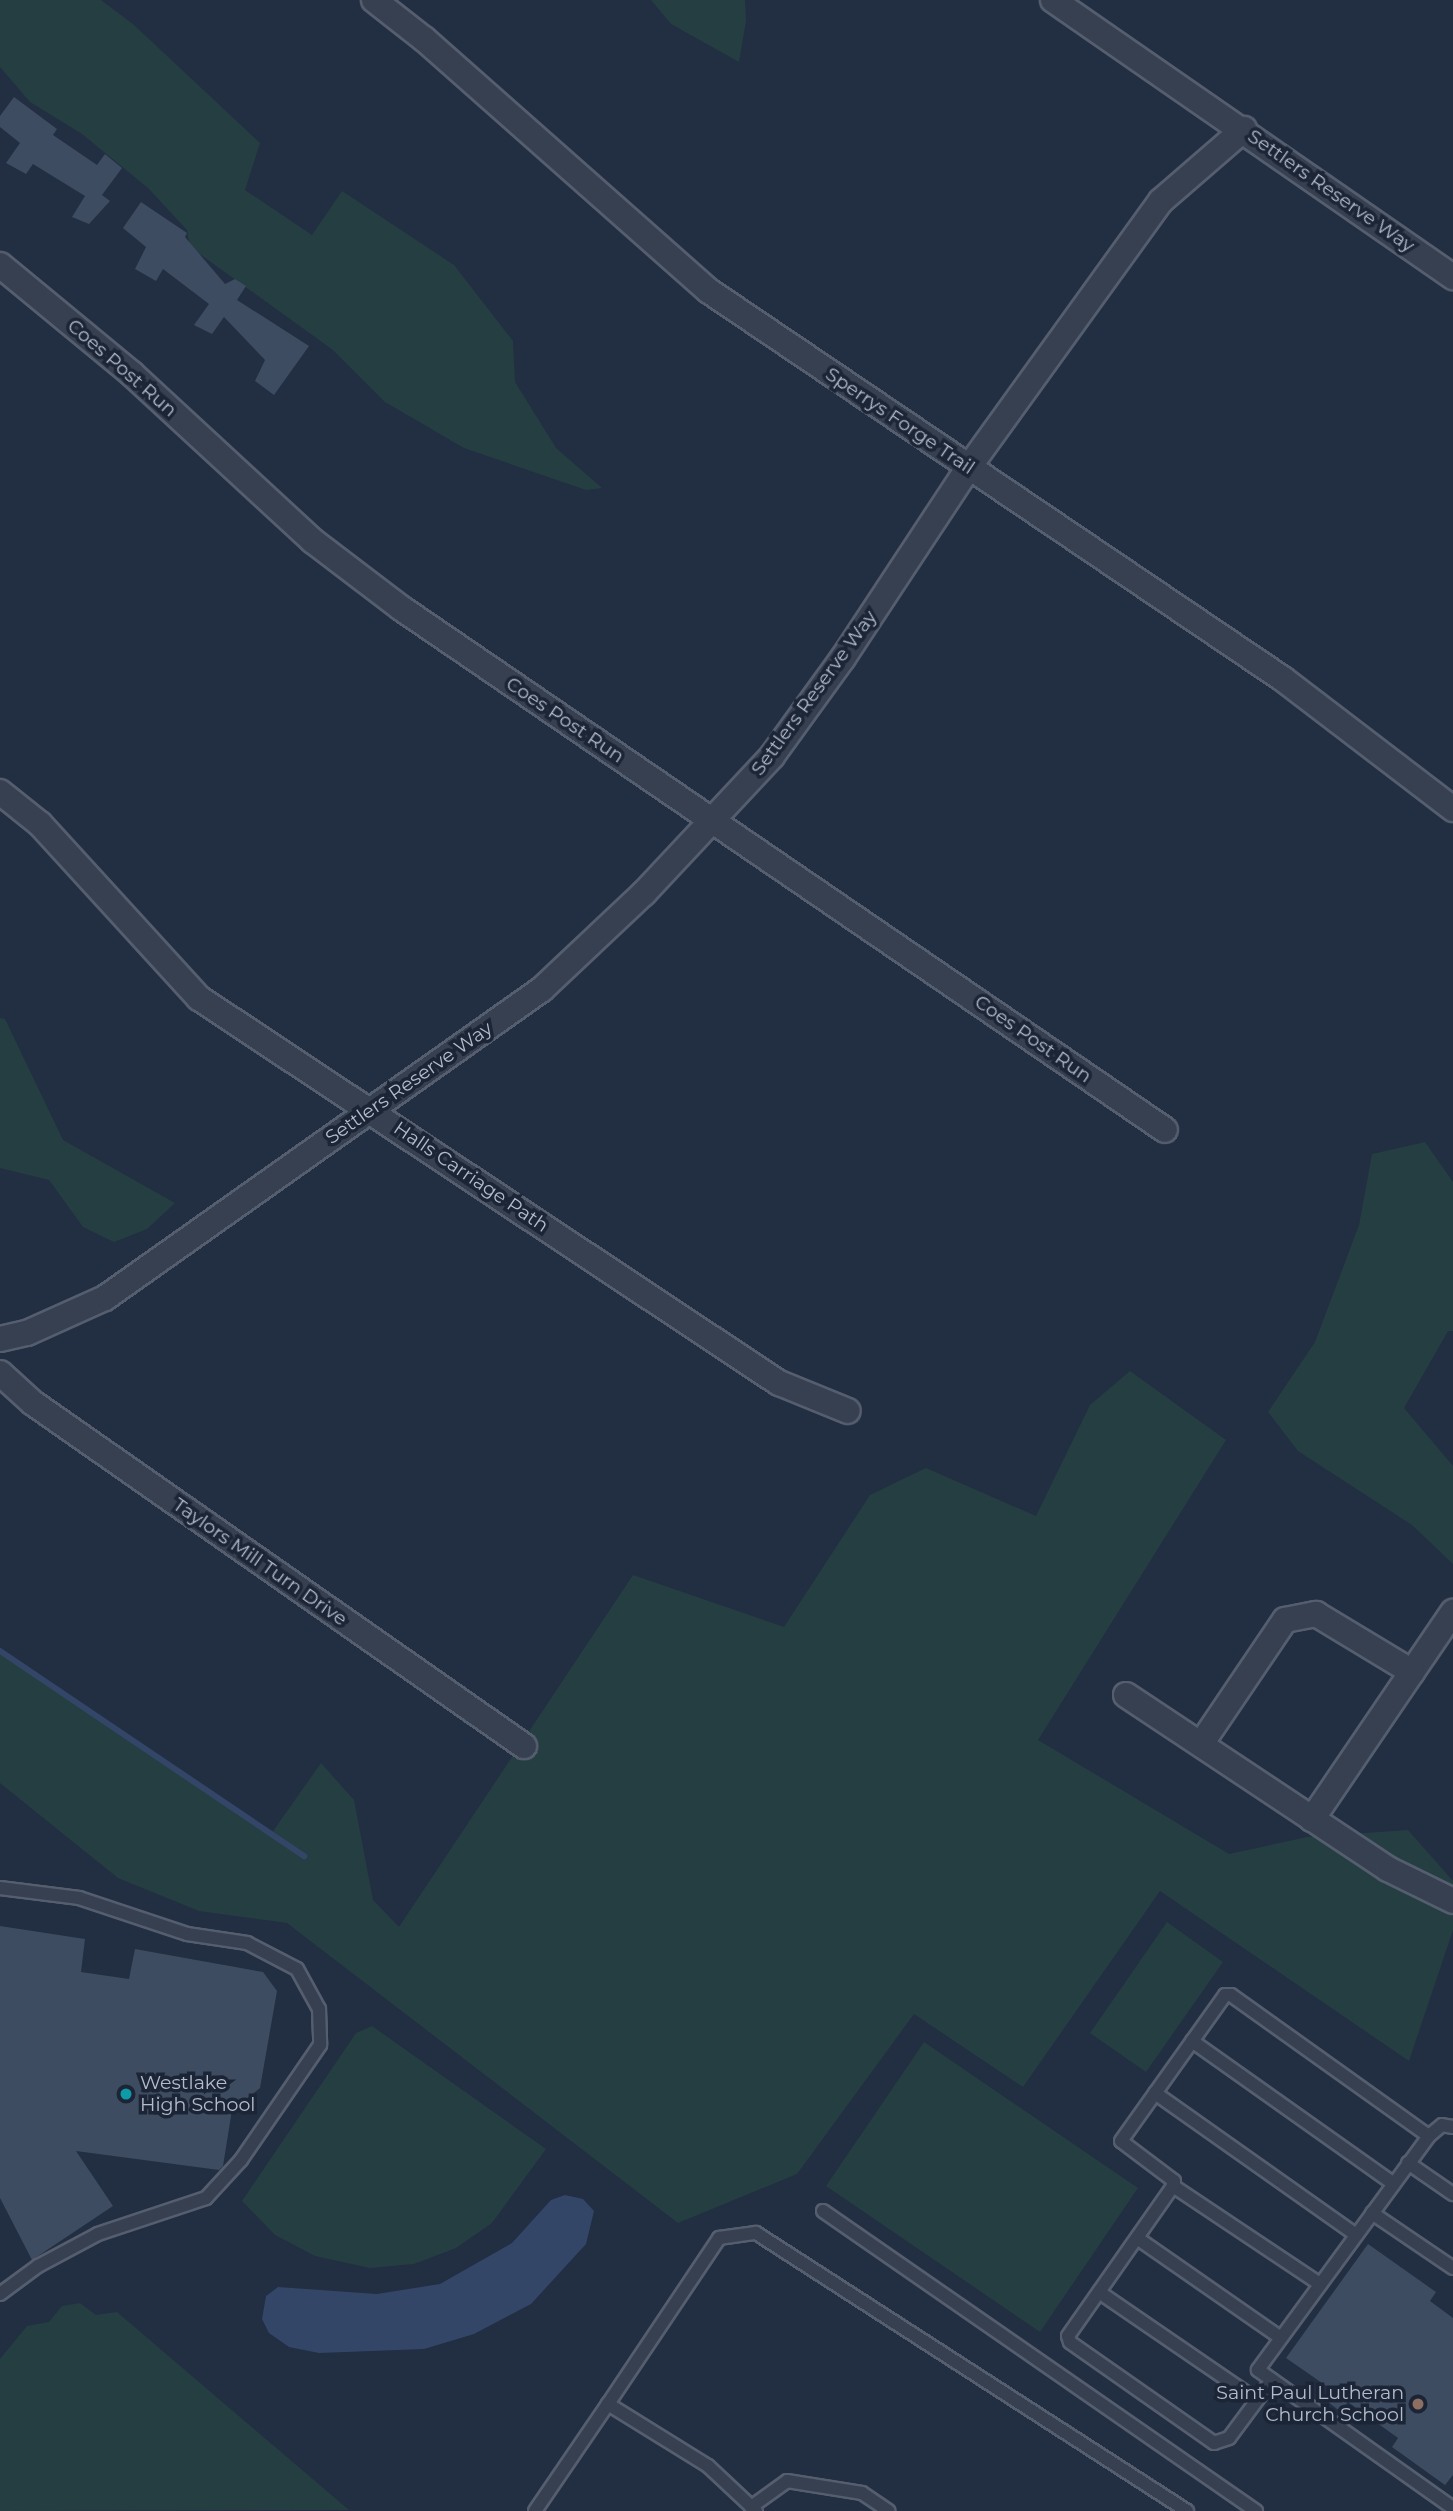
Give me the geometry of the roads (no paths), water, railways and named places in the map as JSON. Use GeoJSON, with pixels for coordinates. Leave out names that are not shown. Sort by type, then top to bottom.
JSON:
{"type":"FeatureCollection","features":[{"type":"Feature","properties":{"kind":"street","name":"Sperrys Forge Trail"},"geometry":{"type":"LineString","coordinates":[[374,0],[424,39],[709,291],[1283,679],[1453,809]]}},
{"type":"Feature","properties":{"kind":"street"},"geometry":{"type":"LineString","coordinates":[[1053,0],[1244,129]]}},
{"type":"Feature","properties":{"kind":"street","name":"Settlers Reserve Way"},"geometry":{"type":"LineString","coordinates":[[0,1339],[27,1333],[105,1298],[542,989],[716,820],[772,756],[843,658],[969,467],[1161,201],[1244,129],[1453,277]]}},
{"type":"Feature","properties":{"kind":"street","name":"Coes Post Run"},"geometry":{"type":"LineString","coordinates":[[0,265],[132,374],[313,541],[401,608],[716,820],[1165,1130]]}},
{"type":"Feature","properties":{"kind":"street","name":"Halls Carriage Path"},"geometry":{"type":"LineString","coordinates":[[0,792],[40,824],[199,998],[779,1382],[848,1411]]}},
{"type":"Feature","properties":{"kind":"street","name":"Taylors Mill Turn Drive"},"geometry":{"type":"LineString","coordinates":[[0,1373],[33,1403],[524,1746]]}},
{"type":"Feature","properties":{"kind":"street"},"geometry":{"type":"LineString","coordinates":[[1312,1819],[1453,1612]]}},
{"type":"Feature","properties":{"kind":"street"},"geometry":{"type":"LineString","coordinates":[[1200,1744],[1285,1620],[1316,1614],[1412,1672]]}},
{"type":"Feature","properties":{"kind":"street"},"geometry":{"type":"LineString","coordinates":[[1126,1695],[1388,1869],[1453,1901]]}},
{"type":"Feature","properties":{"kind":"lane"},"geometry":{"type":"LineString","coordinates":[[0,2294],[37,2266],[97,2234],[206,2198],[241,2160],[320,2045],[319,2010],[297,1969],[247,1943],[187,1934],[79,1898],[1,1888]]}},
{"type":"Feature","properties":{"kind":"lane"},"geometry":{"type":"LineString","coordinates":[[1272,2380],[1229,2438],[1207,2441],[1070,2342],[1068,2336],[1174,2186],[1174,2181],[1121,2141],[1225,1995],[1231,1995],[1429,2136]]}},
{"type":"Feature","properties":{"kind":"lane"},"geometry":{"type":"LineString","coordinates":[[1192,2041],[1394,2184]]}},
{"type":"Feature","properties":{"kind":"lane"},"geometry":{"type":"LineString","coordinates":[[1155,2093],[1356,2235]]}},
{"type":"Feature","properties":{"kind":"lane"},"geometry":{"type":"LineString","coordinates":[[1453,2127],[1442,2125],[1429,2136],[1258,2370],[1453,2508]]}},
{"type":"Feature","properties":{"kind":"lane"},"geometry":{"type":"LineString","coordinates":[[1408,2163],[1453,2194]]}},
{"type":"Feature","properties":{"kind":"lane"},"geometry":{"type":"LineString","coordinates":[[1174,2186],[1320,2284]]}},
{"type":"Feature","properties":{"kind":"lane"},"geometry":{"type":"LineString","coordinates":[[823,2211],[1256,2511]]}},
{"type":"Feature","properties":{"kind":"lane"},"geometry":{"type":"LineString","coordinates":[[1372,2213],[1453,2269]]}},
{"type":"Feature","properties":{"kind":"lane"},"geometry":{"type":"LineString","coordinates":[[535,2511],[719,2238],[756,2233],[1187,2511]]}},
{"type":"Feature","properties":{"kind":"lane"},"geometry":{"type":"LineString","coordinates":[[1136,2238],[1281,2338]]}},
{"type":"Feature","properties":{"kind":"lane"},"geometry":{"type":"LineString","coordinates":[[1099,2292],[1257,2400]]}},
{"type":"Feature","properties":{"kind":"lane"},"geometry":{"type":"LineString","coordinates":[[608,2404],[708,2466],[753,2509],[787,2482],[862,2493],[888,2511]]}},
{"type":"Feature","properties":{"kind":"water"},"geometry":{"type":"Polygon","coordinates":[[[565,2195],[583,2199],[594,2211],[586,2244],[531,2304],[474,2334],[424,2349],[319,2353],[289,2347],[269,2333],[262,2319],[266,2296],[278,2287],[377,2294],[440,2284],[512,2243],[551,2200],[565,2195]]]}},
{"type":"Feature","properties":{"kind":"waterway"},"geometry":{"type":"LineString","coordinates":[[0,1651],[304,1856]]}},
{"type":"Feature","properties":{"kind":"place","name":"Westlake High School"},"geometry":{"type":"Point","coordinates":[126,2094]}},
{"type":"Feature","properties":{"kind":"place","name":"Saint Paul Lutheran Church School"},"geometry":{"type":"Point","coordinates":[1418,2404]}}]}
